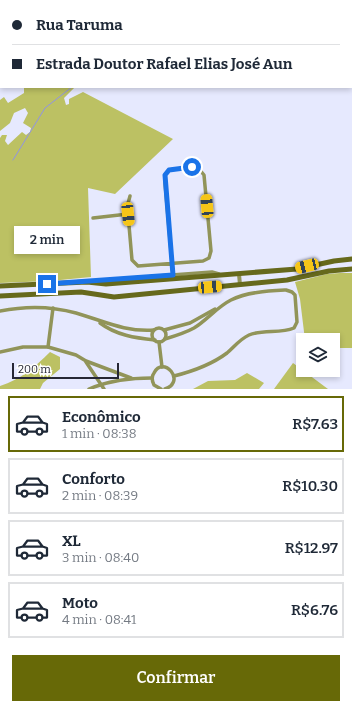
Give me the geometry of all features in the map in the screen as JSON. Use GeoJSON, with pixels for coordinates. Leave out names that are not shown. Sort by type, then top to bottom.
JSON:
{"type":"FeatureCollection","features":[{"type":"Feature","properties":{"kind":"main road"},"geometry":{"type":"LineString","coordinates":[[0,286],[87,282],[106,284],[239,274],[297,269],[334,261],[352,259]]}},
{"type":"Feature","properties":{"kind":"main road"},"geometry":{"type":"LineString","coordinates":[[0,296],[81,292],[114,297],[287,280],[329,271],[352,269]]}},
{"type":"Feature","properties":{"kind":"street"},"geometry":{"type":"LineString","coordinates":[[130,196],[128,214],[132,260],[134,264],[138,266],[172,263],[203,260],[209,258],[211,251],[204,175],[199,169],[192,167],[169,170],[165,175],[172,263],[173,275]]}},
{"type":"Feature","properties":{"kind":"street"},"geometry":{"type":"LineString","coordinates":[[94,218],[128,214]]}},
{"type":"Feature","properties":{"kind":"street"},"geometry":{"type":"LineString","coordinates":[[87,282],[212,272],[222,275]]}},
{"type":"Feature","properties":{"kind":"street"},"geometry":{"type":"LineString","coordinates":[[239,274],[240,285]]}},
{"type":"Feature","properties":{"kind":"street"},"geometry":{"type":"LineString","coordinates":[[0,311],[17,308],[53,308],[76,313],[128,330],[154,330],[158,328],[164,330],[190,323],[231,300],[245,295],[289,290],[295,295],[297,322],[294,328],[259,332],[249,335],[238,342],[226,354],[205,367],[174,376]]}},
{"type":"Feature","properties":{"kind":"street"},"geometry":{"type":"LineString","coordinates":[[48,347],[53,308]]}},
{"type":"Feature","properties":{"kind":"street"},"geometry":{"type":"LineString","coordinates":[[159,342],[195,328],[218,308]]}},
{"type":"Feature","properties":{"kind":"street"},"geometry":{"type":"LineString","coordinates":[[98,321],[120,334],[159,342]]}},
{"type":"Feature","properties":{"kind":"street"},"geometry":{"type":"LineString","coordinates":[[154,330],[152,334],[155,340]]}},
{"type":"Feature","properties":{"kind":"street"},"geometry":{"type":"LineString","coordinates":[[164,330],[165,339]]}},
{"type":"Feature","properties":{"kind":"street"},"geometry":{"type":"LineString","coordinates":[[159,342],[162,367]]}},
{"type":"Feature","properties":{"kind":"street"},"geometry":{"type":"LineString","coordinates":[[0,352],[23,347],[48,347],[76,355],[86,361],[131,378]]}},
{"type":"Feature","properties":{"kind":"street"},"geometry":{"type":"LineString","coordinates":[[86,361],[104,389]]}},
{"type":"Feature","properties":{"kind":"street"},"geometry":{"type":"LineString","coordinates":[[160,389],[154,385],[152,378],[155,371],[162,367],[169,368],[174,376],[173,383],[167,389]]}},
{"type":"Feature","properties":{"kind":"street"},"geometry":{"type":"LineString","coordinates":[[89,389],[100,384],[113,381],[131,378],[152,378]]}},
{"type":"Feature","properties":{"kind":"green space"},"geometry":{"type":"Polygon","coordinates":[[[24,88],[74,88],[64,98],[66,105],[69,104],[69,99],[83,92],[173,139],[115,194],[88,188],[91,277],[50,281],[0,283],[0,138],[2,135],[7,135],[5,141],[8,145],[22,132],[26,135],[30,132],[31,128],[23,123],[28,113],[25,108],[14,113],[10,123],[0,131],[0,100],[4,97],[8,103],[24,93],[24,88]]]}},
{"type":"Feature","properties":{"kind":"green space"},"geometry":{"type":"Polygon","coordinates":[[[352,273],[352,348],[340,348],[340,333],[304,333],[300,299],[295,282],[327,274],[352,273]]]}},
{"type":"Feature","properties":{"kind":"green space"},"geometry":{"type":"Polygon","coordinates":[[[50,352],[60,357],[60,369],[43,383],[40,389],[0,389],[0,386],[27,372],[50,352]]]}},
{"type":"Feature","properties":{"kind":"green space"},"geometry":{"type":"Polygon","coordinates":[[[293,363],[296,365],[296,377],[312,377],[328,389],[274,389],[293,363]]]}},
{"type":"Feature","properties":{"kind":"green space"},"geometry":{"type":"Polygon","coordinates":[[[247,373],[264,383],[259,389],[193,389],[208,381],[235,380],[247,373]]]}},
{"type":"Feature","properties":{"kind":"waterway"},"geometry":{"type":"LineString","coordinates":[[13,160],[45,108],[71,88]]}},
{"type":"Feature","properties":{"kind":"route"},"geometry":{"type":"LineString","coordinates":[[47,284],[173,275],[165,175],[169,170],[192,167]]}}]}
